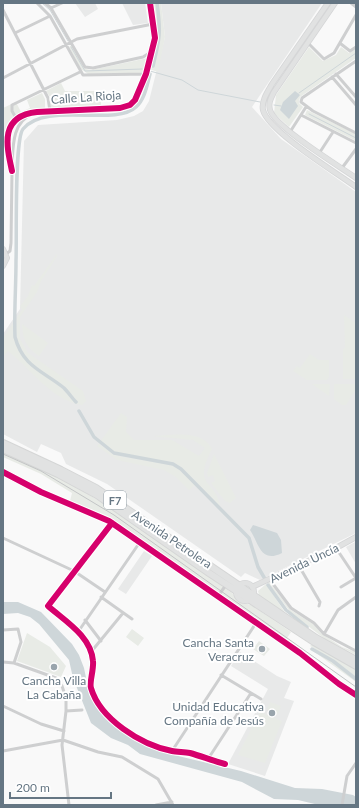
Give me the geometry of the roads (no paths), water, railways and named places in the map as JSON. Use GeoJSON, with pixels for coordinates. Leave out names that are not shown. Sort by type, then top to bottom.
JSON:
{"type":"FeatureCollection","features":[{"type":"Feature","properties":{"kind":"highway","name":"Avenida Petrolera"},"geometry":{"type":"LineString","coordinates":[[3,443],[96,488],[239,589],[251,595]]}},
{"type":"Feature","properties":{"kind":"highway","name":"Avenida Petrolera"},"geometry":{"type":"LineString","coordinates":[[3,448],[58,474],[97,495],[229,582]]}},
{"type":"Feature","properties":{"kind":"highway"},"geometry":{"type":"LineString","coordinates":[[229,582],[239,589]]}},
{"type":"Feature","properties":{"kind":"highway"},"geometry":{"type":"LineString","coordinates":[[251,595],[261,604]]}},
{"type":"Feature","properties":{"kind":"highway","name":"F7"},"geometry":{"type":"LineString","coordinates":[[251,595],[261,604],[314,642],[356,666]]}},
{"type":"Feature","properties":{"kind":"highway","name":"F7"},"geometry":{"type":"LineString","coordinates":[[261,604],[326,644],[356,660]]}},
{"type":"Feature","properties":{"kind":"street"},"geometry":{"type":"LineString","coordinates":[[37,3],[50,16],[83,75],[146,74]]}},
{"type":"Feature","properties":{"kind":"street"},"geometry":{"type":"LineString","coordinates":[[45,3],[51,8],[85,67],[93,68],[143,57],[152,52]]}},
{"type":"Feature","properties":{"kind":"street"},"geometry":{"type":"LineString","coordinates":[[51,8],[62,3]]}},
{"type":"Feature","properties":{"kind":"street","name":"Calle La Rioja"},"geometry":{"type":"LineString","coordinates":[[12,171],[8,151],[8,139],[10,128],[16,118],[25,114],[37,112],[120,108],[130,105],[139,94],[146,74],[155,38],[150,3]]}},
{"type":"Feature","properties":{"kind":"street"},"geometry":{"type":"LineString","coordinates":[[328,3],[272,84],[263,102],[264,112],[284,135],[356,187]]}},
{"type":"Feature","properties":{"kind":"street"},"geometry":{"type":"LineString","coordinates":[[335,3],[270,100],[270,110],[290,132],[356,178]]}},
{"type":"Feature","properties":{"kind":"street"},"geometry":{"type":"LineString","coordinates":[[351,3],[356,7]]}},
{"type":"Feature","properties":{"kind":"street"},"geometry":{"type":"LineString","coordinates":[[3,10],[4,16],[15,33],[48,98],[50,111]]}},
{"type":"Feature","properties":{"kind":"street"},"geometry":{"type":"LineString","coordinates":[[308,44],[324,59],[334,53],[341,44],[356,15]]}},
{"type":"Feature","properties":{"kind":"street"},"geometry":{"type":"LineString","coordinates":[[15,33],[50,16]]}},
{"type":"Feature","properties":{"kind":"street"},"geometry":{"type":"LineString","coordinates":[[3,78],[77,39],[153,24]]}},
{"type":"Feature","properties":{"kind":"street"},"geometry":{"type":"LineString","coordinates":[[341,44],[350,51],[356,47]]}},
{"type":"Feature","properties":{"kind":"street"},"geometry":{"type":"LineString","coordinates":[[356,61],[302,98],[301,102],[306,107],[356,133]]}},
{"type":"Feature","properties":{"kind":"street"},"geometry":{"type":"LineString","coordinates":[[16,118],[12,111],[12,105],[80,72]]}},
{"type":"Feature","properties":{"kind":"street"},"geometry":{"type":"LineString","coordinates":[[336,74],[356,97]]}},
{"type":"Feature","properties":{"kind":"street"},"geometry":{"type":"LineString","coordinates":[[332,77],[356,105]]}},
{"type":"Feature","properties":{"kind":"street"},"geometry":{"type":"LineString","coordinates":[[272,84],[278,87]]}},
{"type":"Feature","properties":{"kind":"street"},"geometry":{"type":"LineString","coordinates":[[290,132],[306,107]]}},
{"type":"Feature","properties":{"kind":"street","name":"Calle La Rioja"},"geometry":{"type":"LineString","coordinates":[[3,266],[7,258],[6,254],[10,251],[11,243],[12,171],[16,130],[21,121],[37,112]]}},
{"type":"Feature","properties":{"kind":"street"},"geometry":{"type":"LineString","coordinates":[[301,115],[356,143]]}},
{"type":"Feature","properties":{"kind":"street"},"geometry":{"type":"LineString","coordinates":[[320,152],[333,132]]}},
{"type":"Feature","properties":{"kind":"street"},"geometry":{"type":"LineString","coordinates":[[342,168],[356,150]]}},
{"type":"Feature","properties":{"kind":"street"},"geometry":{"type":"LineString","coordinates":[[3,249],[6,254]]}},
{"type":"Feature","properties":{"kind":"street"},"geometry":{"type":"LineString","coordinates":[[3,472],[42,492],[112,523],[356,694]]}},
{"type":"Feature","properties":{"kind":"street"},"geometry":{"type":"LineString","coordinates":[[112,523],[48,606],[84,638],[91,652],[93,669],[93,676],[90,682],[91,688],[102,708],[122,729],[149,743],[172,751],[192,754],[225,764]]}},
{"type":"Feature","properties":{"kind":"street","name":"Avenida Uncía"},"geometry":{"type":"LineString","coordinates":[[251,595],[270,580],[356,537]]}},
{"type":"Feature","properties":{"kind":"street"},"geometry":{"type":"LineString","coordinates":[[3,538],[74,571],[105,592]]}},
{"type":"Feature","properties":{"kind":"street"},"geometry":{"type":"LineString","coordinates":[[78,632],[140,542]]}},
{"type":"Feature","properties":{"kind":"street"},"geometry":{"type":"LineString","coordinates":[[336,548],[356,578],[340,587]]}},
{"type":"Feature","properties":{"kind":"street"},"geometry":{"type":"LineString","coordinates":[[299,566],[320,602],[319,606]]}},
{"type":"Feature","properties":{"kind":"street"},"geometry":{"type":"LineString","coordinates":[[270,580],[291,608],[314,623],[324,634],[356,651]]}},
{"type":"Feature","properties":{"kind":"street"},"geometry":{"type":"LineString","coordinates":[[218,596],[229,582]]}},
{"type":"Feature","properties":{"kind":"street"},"geometry":{"type":"LineString","coordinates":[[239,589],[240,600],[251,595]]}},
{"type":"Feature","properties":{"kind":"street"},"geometry":{"type":"LineString","coordinates":[[324,634],[338,610],[356,597]]}},
{"type":"Feature","properties":{"kind":"street"},"geometry":{"type":"LineString","coordinates":[[101,598],[132,619]]}},
{"type":"Feature","properties":{"kind":"street"},"geometry":{"type":"LineString","coordinates":[[91,652],[101,642],[123,612]]}},
{"type":"Feature","properties":{"kind":"street"},"geometry":{"type":"LineString","coordinates":[[85,620],[101,642]]}},
{"type":"Feature","properties":{"kind":"street"},"geometry":{"type":"LineString","coordinates":[[172,751],[256,623]]}},
{"type":"Feature","properties":{"kind":"street"},"geometry":{"type":"LineString","coordinates":[[3,630],[18,629],[21,642],[14,663]]}},
{"type":"Feature","properties":{"kind":"street"},"geometry":{"type":"LineString","coordinates":[[3,662],[14,663],[56,678],[64,692],[66,711],[62,746],[69,805]]}},
{"type":"Feature","properties":{"kind":"street"},"geometry":{"type":"LineString","coordinates":[[221,675],[260,699]]}},
{"type":"Feature","properties":{"kind":"street"},"geometry":{"type":"LineString","coordinates":[[208,759],[251,693]]}},
{"type":"Feature","properties":{"kind":"street"},"geometry":{"type":"LineString","coordinates":[[3,706],[41,724],[64,731]]}},
{"type":"Feature","properties":{"kind":"street"},"geometry":{"type":"LineString","coordinates":[[66,711],[82,710]]}},
{"type":"Feature","properties":{"kind":"street"},"geometry":{"type":"LineString","coordinates":[[3,751],[63,740],[128,760],[158,779],[173,804],[156,805]]}},
{"type":"Feature","properties":{"kind":"street"},"geometry":{"type":"LineString","coordinates":[[342,805],[347,776],[356,763]]}},
{"type":"Feature","properties":{"kind":"waterway"},"geometry":{"type":"LineString","coordinates":[[42,3],[50,10],[68,41]]}},
{"type":"Feature","properties":{"kind":"waterway"},"geometry":{"type":"LineString","coordinates":[[153,66],[159,35],[157,3]]}},
{"type":"Feature","properties":{"kind":"waterway"},"geometry":{"type":"LineString","coordinates":[[71,47],[85,71],[142,69]]}},
{"type":"Feature","properties":{"kind":"waterway"},"geometry":{"type":"LineString","coordinates":[[299,93],[356,53]]}},
{"type":"Feature","properties":{"kind":"waterway"},"geometry":{"type":"LineString","coordinates":[[150,71],[182,80],[198,90],[260,102]]}},
{"type":"Feature","properties":{"kind":"waterway"},"geometry":{"type":"LineString","coordinates":[[76,402],[64,388],[28,362],[23,355],[15,337],[16,192],[20,137],[23,129],[33,121],[47,117],[63,115],[113,115],[126,113],[136,107],[142,100],[150,74]]}},
{"type":"Feature","properties":{"kind":"waterway"},"geometry":{"type":"LineString","coordinates":[[274,105],[281,106]]}},
{"type":"Feature","properties":{"kind":"waterway"},"geometry":{"type":"LineString","coordinates":[[309,114],[356,138]]}},
{"type":"Feature","properties":{"kind":"waterway"},"geometry":{"type":"LineString","coordinates":[[79,411],[94,437],[114,453],[173,464],[181,469],[249,538],[258,567],[265,579]]}},
{"type":"Feature","properties":{"kind":"waterway"},"geometry":{"type":"LineString","coordinates":[[268,585],[286,610],[307,627]]}},
{"type":"Feature","properties":{"kind":"waterway"},"geometry":{"type":"LineString","coordinates":[[312,649],[333,661],[356,679]]}},
{"type":"Feature","properties":{"kind":"tram line"},"geometry":{"type":"LineString","coordinates":[[3,454],[41,471],[114,515],[356,687]]}},
{"type":"Feature","properties":{"kind":"place","name":"Cancha Santa Veracruz"},"geometry":{"type":"Point","coordinates":[262,649]}},
{"type":"Feature","properties":{"kind":"place","name":"Cancha Villa La Cabaña"},"geometry":{"type":"Point","coordinates":[54,667]}},
{"type":"Feature","properties":{"kind":"place","name":"Unidad Educativa Compañía de Jesús"},"geometry":{"type":"Point","coordinates":[272,713]}}]}
